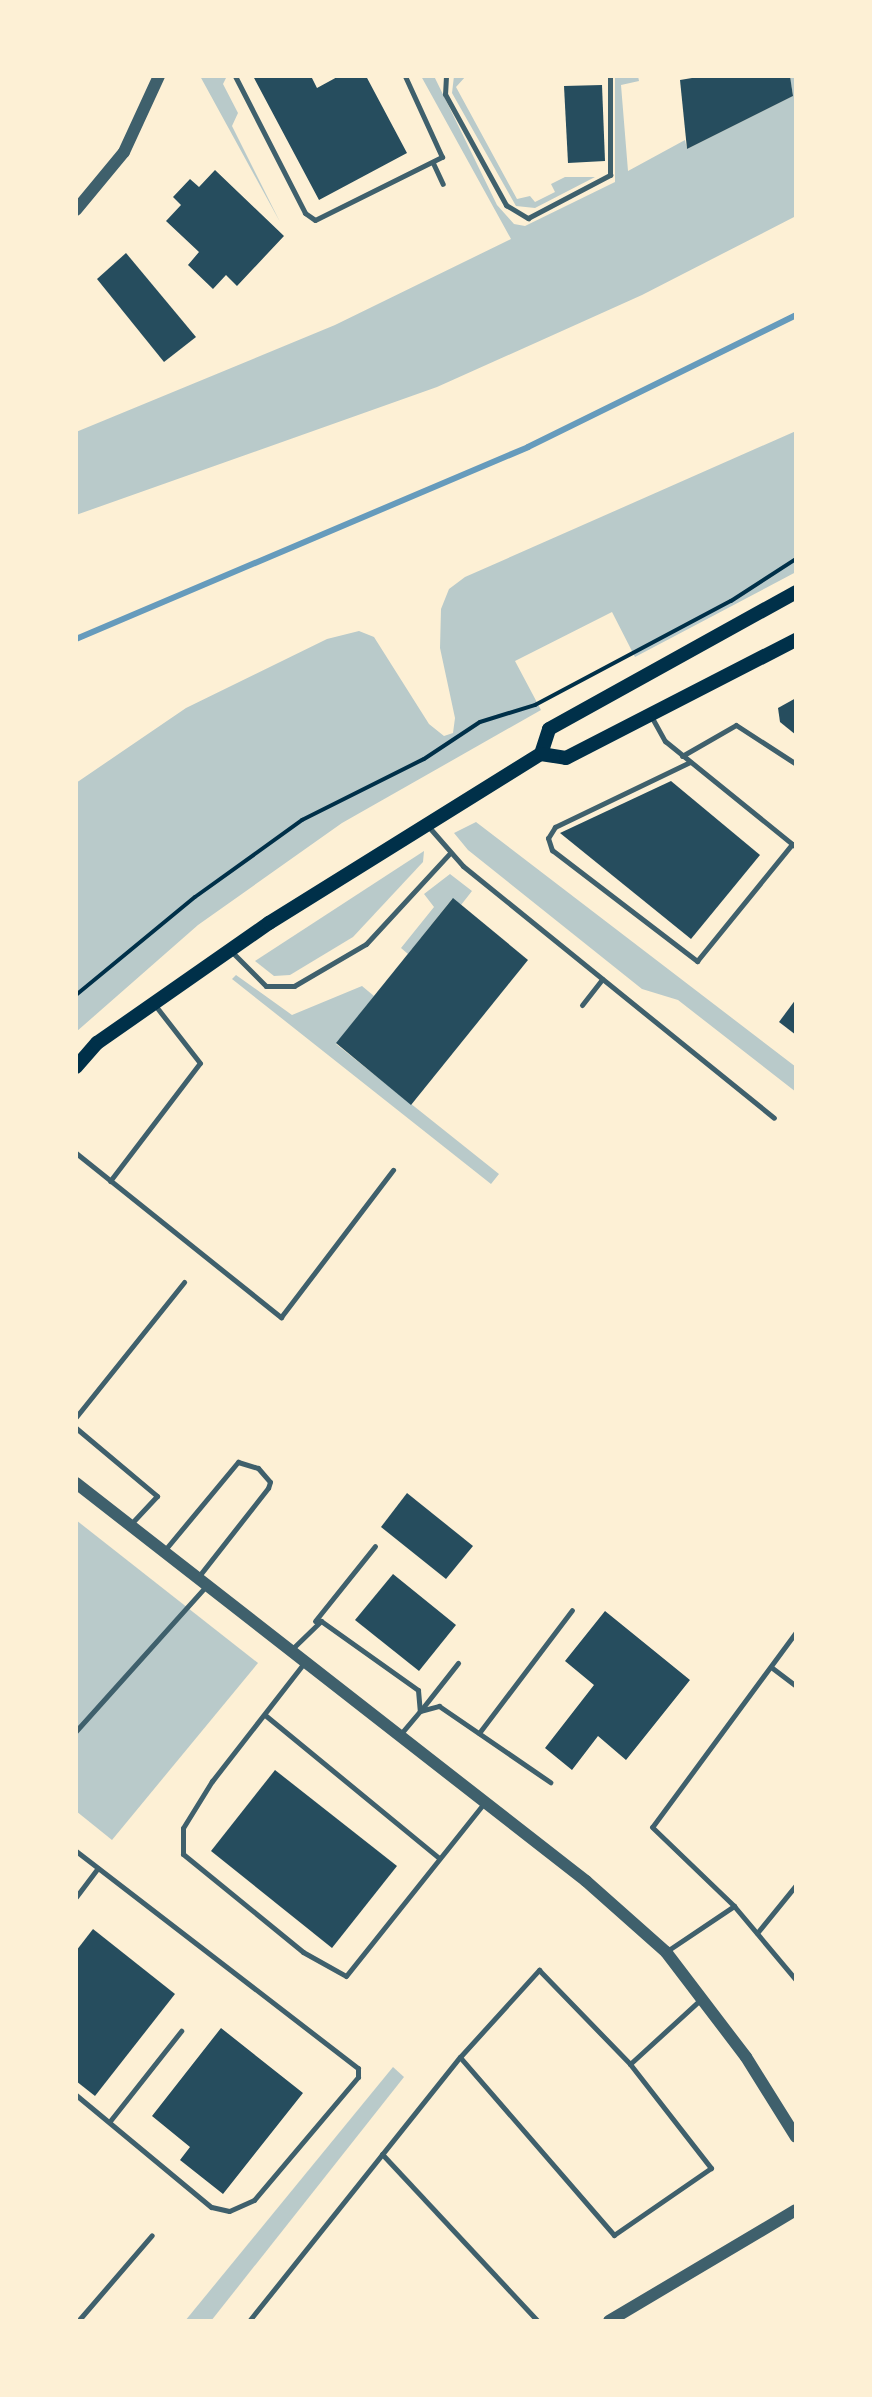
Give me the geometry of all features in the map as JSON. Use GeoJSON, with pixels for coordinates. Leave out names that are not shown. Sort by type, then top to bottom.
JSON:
{"type":"FeatureCollection","features":[{"type":"Feature","properties":{"kind":"main road"},"geometry":{"type":"LineString","coordinates":[[76,1067],[97,1043],[230,950],[541,754],[549,729],[796,592]]}},
{"type":"Feature","properties":{"kind":"main road"},"geometry":{"type":"LineString","coordinates":[[541,754],[566,758],[796,640]]}},
{"type":"Feature","properties":{"kind":"street"},"geometry":{"type":"LineString","coordinates":[[76,210],[124,152],[159,76]]}},
{"type":"Feature","properties":{"kind":"street"},"geometry":{"type":"LineString","coordinates":[[76,1483],[485,1802],[666,1952],[746,2057],[796,2137]]}},
{"type":"Feature","properties":{"kind":"street"},"geometry":{"type":"LineString","coordinates":[[609,2321],[796,2210]]}},
{"type":"Feature","properties":{"kind":"lane"},"geometry":{"type":"LineString","coordinates":[[235,76],[310,219],[442,157],[405,76]]}},
{"type":"Feature","properties":{"kind":"lane"},"geometry":{"type":"LineString","coordinates":[[446,76],[445,94],[506,205],[528,218],[610,175],[610,76]]}},
{"type":"Feature","properties":{"kind":"lane"},"geometry":{"type":"LineString","coordinates":[[433,163],[443,184]]}},
{"type":"Feature","properties":{"kind":"lane"},"geometry":{"type":"LineString","coordinates":[[650,715],[665,741],[794,846],[697,961],[552,850],[548,838],[555,827],[690,762]]}},
{"type":"Feature","properties":{"kind":"lane"},"geometry":{"type":"LineString","coordinates":[[682,756],[736,725],[796,764]]}},
{"type":"Feature","properties":{"kind":"lane"},"geometry":{"type":"LineString","coordinates":[[427,825],[450,853],[774,1118]]}},
{"type":"Feature","properties":{"kind":"lane"},"geometry":{"type":"LineString","coordinates":[[230,950],[266,986],[294,986],[366,944],[450,853]]}},
{"type":"Feature","properties":{"kind":"lane"},"geometry":{"type":"LineString","coordinates":[[582,1005],[602,979]]}},
{"type":"Feature","properties":{"kind":"lane"},"geometry":{"type":"LineString","coordinates":[[110,1181],[200,1063],[154,1004]]}},
{"type":"Feature","properties":{"kind":"lane"},"geometry":{"type":"LineString","coordinates":[[76,1153],[281,1317],[393,1170]]}},
{"type":"Feature","properties":{"kind":"lane"},"geometry":{"type":"LineString","coordinates":[[76,1417],[184,1282]]}},
{"type":"Feature","properties":{"kind":"lane"},"geometry":{"type":"LineString","coordinates":[[76,1428],[157,1496],[130,1525]]}},
{"type":"Feature","properties":{"kind":"lane"},"geometry":{"type":"LineString","coordinates":[[76,1731],[202,1582],[224,1542],[270,1482],[258,1468],[238,1462],[164,1552]]}},
{"type":"Feature","properties":{"kind":"lane"},"geometry":{"type":"LineString","coordinates":[[291,1651],[375,1546]]}},
{"type":"Feature","properties":{"kind":"lane"},"geometry":{"type":"LineString","coordinates":[[479,1733],[572,1610]]}},
{"type":"Feature","properties":{"kind":"lane"},"geometry":{"type":"LineString","coordinates":[[314,1622],[332,1625],[418,1690],[420,1711]]}},
{"type":"Feature","properties":{"kind":"lane"},"geometry":{"type":"LineString","coordinates":[[796,1632],[652,1827],[734,1906],[796,1980]]}},
{"type":"Feature","properties":{"kind":"lane"},"geometry":{"type":"LineString","coordinates":[[305,1662],[183,1828],[183,1854],[303,1952],[346,1976],[485,1802]]}},
{"type":"Feature","properties":{"kind":"lane"},"geometry":{"type":"LineString","coordinates":[[399,1737],[458,1663]]}},
{"type":"Feature","properties":{"kind":"lane"},"geometry":{"type":"LineString","coordinates":[[771,1667],[796,1686]]}},
{"type":"Feature","properties":{"kind":"lane"},"geometry":{"type":"LineString","coordinates":[[420,1711],[439,1706],[550,1782]]}},
{"type":"Feature","properties":{"kind":"lane"},"geometry":{"type":"LineString","coordinates":[[265,1715],[439,1858]]}},
{"type":"Feature","properties":{"kind":"lane"},"geometry":{"type":"LineString","coordinates":[[76,1851],[358,2068],[358,2077],[254,2200],[238,2209],[211,2207],[76,2095]]}},
{"type":"Feature","properties":{"kind":"lane"},"geometry":{"type":"LineString","coordinates":[[76,1897],[98,1868]]}},
{"type":"Feature","properties":{"kind":"lane"},"geometry":{"type":"LineString","coordinates":[[757,1933],[796,1885]]}},
{"type":"Feature","properties":{"kind":"lane"},"geometry":{"type":"LineString","coordinates":[[666,1952],[734,1906]]}},
{"type":"Feature","properties":{"kind":"lane"},"geometry":{"type":"LineString","coordinates":[[249,2321],[460,2057],[539,1970],[630,2064],[711,2168],[614,2235],[460,2057]]}},
{"type":"Feature","properties":{"kind":"lane"},"geometry":{"type":"LineString","coordinates":[[630,2064],[702,1999]]}},
{"type":"Feature","properties":{"kind":"lane"},"geometry":{"type":"LineString","coordinates":[[110,2121],[181,2031]]}},
{"type":"Feature","properties":{"kind":"lane"},"geometry":{"type":"LineString","coordinates":[[382,2154],[538,2321]]}},
{"type":"Feature","properties":{"kind":"lane"},"geometry":{"type":"LineString","coordinates":[[78,2321],[152,2235]]}},
{"type":"Feature","properties":{"kind":"path"},"geometry":{"type":"LineString","coordinates":[[76,995],[195,897],[302,820],[424,759],[480,722],[535,705],[731,601],[796,559]]}},
{"type":"Feature","properties":{"kind":"shaded area"},"geometry":{"type":"Polygon","coordinates":[[[200,76],[227,76],[223,84],[238,113],[232,126],[280,222],[200,76]]]}},
{"type":"Feature","properties":{"kind":"shaded area"},"geometry":{"type":"Polygon","coordinates":[[[421,76],[434,76],[497,205],[514,224],[525,226],[615,182],[615,77],[638,76],[639,81],[621,85],[628,171],[685,140],[687,149],[793,96],[790,76],[795,76],[796,216],[642,295],[437,387],[76,515],[76,432],[335,325],[511,239],[421,76]]]}},
{"type":"Feature","properties":{"kind":"shaded area"},"geometry":{"type":"Polygon","coordinates":[[[454,76],[466,76],[456,87],[517,199],[530,196],[535,202],[555,192],[551,184],[565,177],[595,177],[535,208],[516,206],[452,93],[454,76]]]}},
{"type":"Feature","properties":{"kind":"shaded area"},"geometry":{"type":"Polygon","coordinates":[[[796,431],[796,572],[635,657],[612,612],[515,661],[541,710],[342,823],[198,925],[76,1032],[76,783],[186,708],[327,639],[359,631],[374,637],[429,724],[444,736],[453,733],[455,718],[440,648],[441,609],[449,589],[465,577],[796,431]]]}},
{"type":"Feature","properties":{"kind":"shaded area"},"geometry":{"type":"Polygon","coordinates":[[[476,822],[796,1067],[796,1092],[678,1000],[642,989],[468,850],[454,833],[476,822]]]}},
{"type":"Feature","properties":{"kind":"shaded area"},"geometry":{"type":"Polygon","coordinates":[[[424,851],[423,862],[353,937],[290,975],[274,976],[255,961],[424,851]]]}},
{"type":"Feature","properties":{"kind":"shaded area"},"geometry":{"type":"Polygon","coordinates":[[[450,874],[472,891],[461,905],[452,899],[408,954],[401,948],[434,907],[424,894],[450,874]]]}},
{"type":"Feature","properties":{"kind":"shaded area"},"geometry":{"type":"Polygon","coordinates":[[[236,975],[292,1015],[362,986],[374,996],[336,1044],[499,1174],[491,1184],[232,979],[236,975]]]}},
{"type":"Feature","properties":{"kind":"shaded area"},"geometry":{"type":"Polygon","coordinates":[[[76,1520],[258,1663],[112,1840],[76,1811],[76,1520]]]}},
{"type":"Feature","properties":{"kind":"shaded area"},"geometry":{"type":"Polygon","coordinates":[[[393,2067],[404,2077],[211,2321],[185,2321],[393,2067]]]}},
{"type":"Feature","properties":{"kind":"building"},"geometry":{"type":"Polygon","coordinates":[[[253,76],[311,76],[317,88],[339,76],[366,76],[407,153],[319,200],[253,76]]]}},
{"type":"Feature","properties":{"kind":"building"},"geometry":{"type":"Polygon","coordinates":[[[704,76],[790,76],[793,96],[687,149],[680,80],[704,76]]]}},
{"type":"Feature","properties":{"kind":"building"},"geometry":{"type":"Polygon","coordinates":[[[602,85],[605,161],[568,163],[564,86],[602,85]]]}},
{"type":"Feature","properties":{"kind":"building"},"geometry":{"type":"Polygon","coordinates":[[[215,170],[284,236],[237,286],[226,275],[213,289],[188,265],[199,252],[166,221],[181,205],[173,197],[190,179],[199,187],[215,170]]]}},
{"type":"Feature","properties":{"kind":"building"},"geometry":{"type":"Polygon","coordinates":[[[126,253],[196,337],[164,362],[97,279],[126,253]]]}},
{"type":"Feature","properties":{"kind":"building"},"geometry":{"type":"Polygon","coordinates":[[[796,698],[796,735],[780,722],[778,708],[796,698]]]}},
{"type":"Feature","properties":{"kind":"building"},"geometry":{"type":"Polygon","coordinates":[[[671,781],[760,855],[691,939],[560,833],[671,781]]]}},
{"type":"Feature","properties":{"kind":"building"},"geometry":{"type":"Polygon","coordinates":[[[453,898],[528,960],[411,1105],[336,1043],[453,898]]]}},
{"type":"Feature","properties":{"kind":"building"},"geometry":{"type":"Polygon","coordinates":[[[796,999],[796,1035],[779,1022],[796,999]]]}},
{"type":"Feature","properties":{"kind":"building"},"geometry":{"type":"Polygon","coordinates":[[[407,1493],[473,1546],[446,1579],[381,1527],[407,1493]]]}},
{"type":"Feature","properties":{"kind":"building"},"geometry":{"type":"Polygon","coordinates":[[[393,1574],[456,1625],[419,1671],[355,1620],[393,1574]]]}},
{"type":"Feature","properties":{"kind":"building"},"geometry":{"type":"Polygon","coordinates":[[[605,1611],[690,1680],[626,1760],[598,1736],[572,1770],[545,1748],[594,1685],[565,1661],[605,1611]]]}},
{"type":"Feature","properties":{"kind":"building"},"geometry":{"type":"Polygon","coordinates":[[[275,1770],[397,1866],[332,1948],[211,1851],[275,1770]]]}},
{"type":"Feature","properties":{"kind":"building"},"geometry":{"type":"Polygon","coordinates":[[[93,1929],[175,1994],[95,2096],[76,2081],[76,1951],[93,1929]]]}},
{"type":"Feature","properties":{"kind":"building"},"geometry":{"type":"Polygon","coordinates":[[[221,2028],[303,2093],[223,2194],[180,2160],[190,2147],[152,2116],[221,2028]]]}},
{"type":"Feature","properties":{"kind":"waterway"},"geometry":{"type":"LineString","coordinates":[[76,639],[528,447],[796,315]]}}]}
